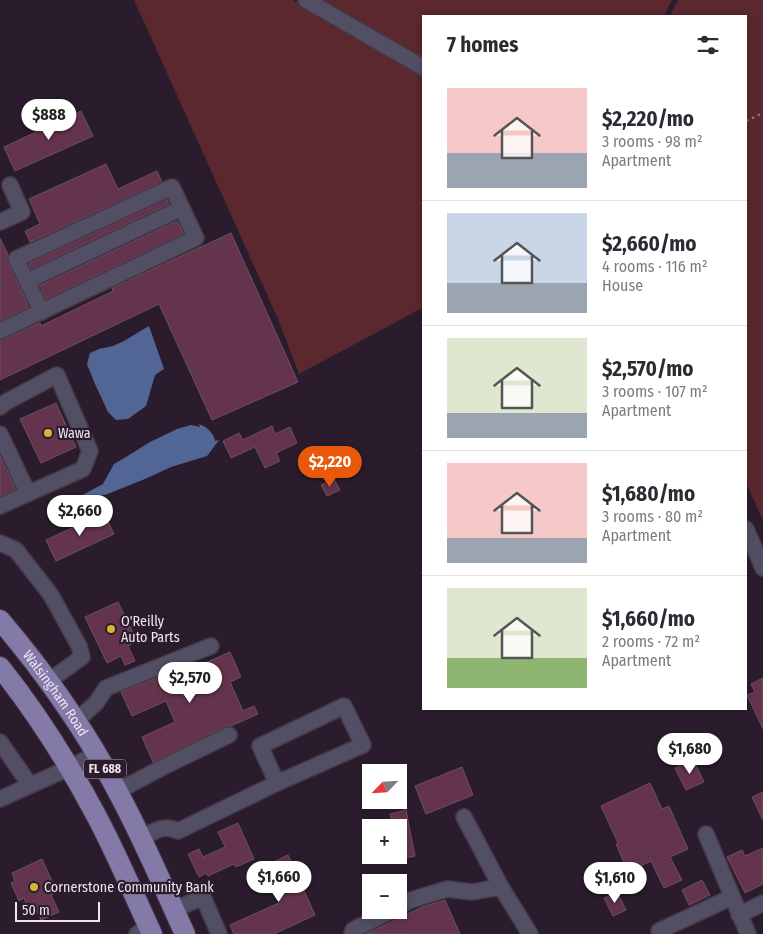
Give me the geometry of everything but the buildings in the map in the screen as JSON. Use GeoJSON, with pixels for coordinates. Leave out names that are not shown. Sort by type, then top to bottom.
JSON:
{"type":"FeatureCollection","features":[{"type":"Feature","properties":{"kind":"main road","name":"Walsingham Road"},"geometry":{"type":"LineString","coordinates":[[0,620],[49,681],[96,754],[141,838],[185,934]]}},
{"type":"Feature","properties":{"kind":"main road","name":"FL 688"},"geometry":{"type":"LineString","coordinates":[[0,667],[38,720],[69,768],[97,817],[146,932]]}},
{"type":"Feature","properties":{"kind":"street"},"geometry":{"type":"LineString","coordinates":[[306,0],[422,67]]}},
{"type":"Feature","properties":{"kind":"street"},"geometry":{"type":"LineString","coordinates":[[0,222],[22,212],[10,185]]}},
{"type":"Feature","properties":{"kind":"street"},"geometry":{"type":"LineString","coordinates":[[0,331],[42,312],[196,238],[172,187],[16,259],[42,312]]}},
{"type":"Feature","properties":{"kind":"street"},"geometry":{"type":"LineString","coordinates":[[27,281],[182,208]]}},
{"type":"Feature","properties":{"kind":"street"},"geometry":{"type":"LineString","coordinates":[[0,407],[56,376],[90,451],[83,468],[0,506]]}},
{"type":"Feature","properties":{"kind":"street"},"geometry":{"type":"LineString","coordinates":[[0,434],[28,493]]}},
{"type":"Feature","properties":{"kind":"street"},"geometry":{"type":"LineString","coordinates":[[747,531],[763,568]]}},
{"type":"Feature","properties":{"kind":"street"},"geometry":{"type":"LineString","coordinates":[[0,543],[16,550],[51,596],[79,646],[82,657],[49,681]]}},
{"type":"Feature","properties":{"kind":"street"},"geometry":{"type":"LineString","coordinates":[[76,721],[96,703],[106,688],[210,646]]}},
{"type":"Feature","properties":{"kind":"street"},"geometry":{"type":"LineString","coordinates":[[141,838],[164,827],[178,831],[363,744],[344,706],[260,746],[277,783]]}},
{"type":"Feature","properties":{"kind":"street"},"geometry":{"type":"LineString","coordinates":[[118,792],[165,766],[229,735]]}},
{"type":"Feature","properties":{"kind":"street"},"geometry":{"type":"LineString","coordinates":[[0,742],[30,785]]}},
{"type":"Feature","properties":{"kind":"street"},"geometry":{"type":"LineString","coordinates":[[0,799],[96,754]]}},
{"type":"Feature","properties":{"kind":"street"},"geometry":{"type":"LineString","coordinates":[[464,817],[530,934]]}},
{"type":"Feature","properties":{"kind":"street"},"geometry":{"type":"LineString","coordinates":[[706,834],[748,934]]}},
{"type":"Feature","properties":{"kind":"street"},"geometry":{"type":"LineString","coordinates":[[407,902],[447,889],[472,892],[502,887]]}},
{"type":"Feature","properties":{"kind":"street"},"geometry":{"type":"LineString","coordinates":[[174,910],[203,897],[219,934]]}},
{"type":"Feature","properties":{"kind":"street"},"geometry":{"type":"LineString","coordinates":[[661,934],[660,931],[732,898]]}},
{"type":"Feature","properties":{"kind":"street"},"geometry":{"type":"LineString","coordinates":[[739,915],[763,903]]}},
{"type":"Feature","properties":{"kind":"street"},"geometry":{"type":"LineString","coordinates":[[352,934],[353,930],[374,919]]}},
{"type":"Feature","properties":{"kind":"path"},"geometry":{"type":"LineString","coordinates":[[747,121],[763,113]]}},
{"type":"Feature","properties":{"kind":"shaded area"},"geometry":{"type":"Polygon","coordinates":[[[134,0],[293,0],[422,74],[422,308],[299,374],[278,319],[134,0]]]}},
{"type":"Feature","properties":{"kind":"shaded area"},"geometry":{"type":"Polygon","coordinates":[[[319,0],[672,0],[664,15],[422,15],[422,59],[319,0]]]}},
{"type":"Feature","properties":{"kind":"shaded area"},"geometry":{"type":"Polygon","coordinates":[[[678,0],[763,0],[763,520],[747,485],[747,15],[670,15],[678,0]]]}},
{"type":"Feature","properties":{"kind":"water"},"geometry":{"type":"Polygon","coordinates":[[[149,326],[164,369],[155,375],[146,406],[128,419],[116,420],[108,412],[87,364],[90,353],[124,341],[149,326]]]}},
{"type":"Feature","properties":{"kind":"water"},"geometry":{"type":"Polygon","coordinates":[[[199,424],[210,431],[215,441],[219,440],[207,456],[171,467],[105,495],[75,499],[103,484],[114,464],[150,442],[177,429],[191,425],[200,427],[199,424]]]}},
{"type":"Feature","properties":{"kind":"place","name":"Wawa"},"geometry":{"type":"Point","coordinates":[48,433]}},
{"type":"Feature","properties":{"kind":"place","name":"O'Reilly Auto Parts"},"geometry":{"type":"Point","coordinates":[111,629]}},
{"type":"Feature","properties":{"kind":"place","name":"Cornerstone Community Bank"},"geometry":{"type":"Point","coordinates":[34,887]}}]}
